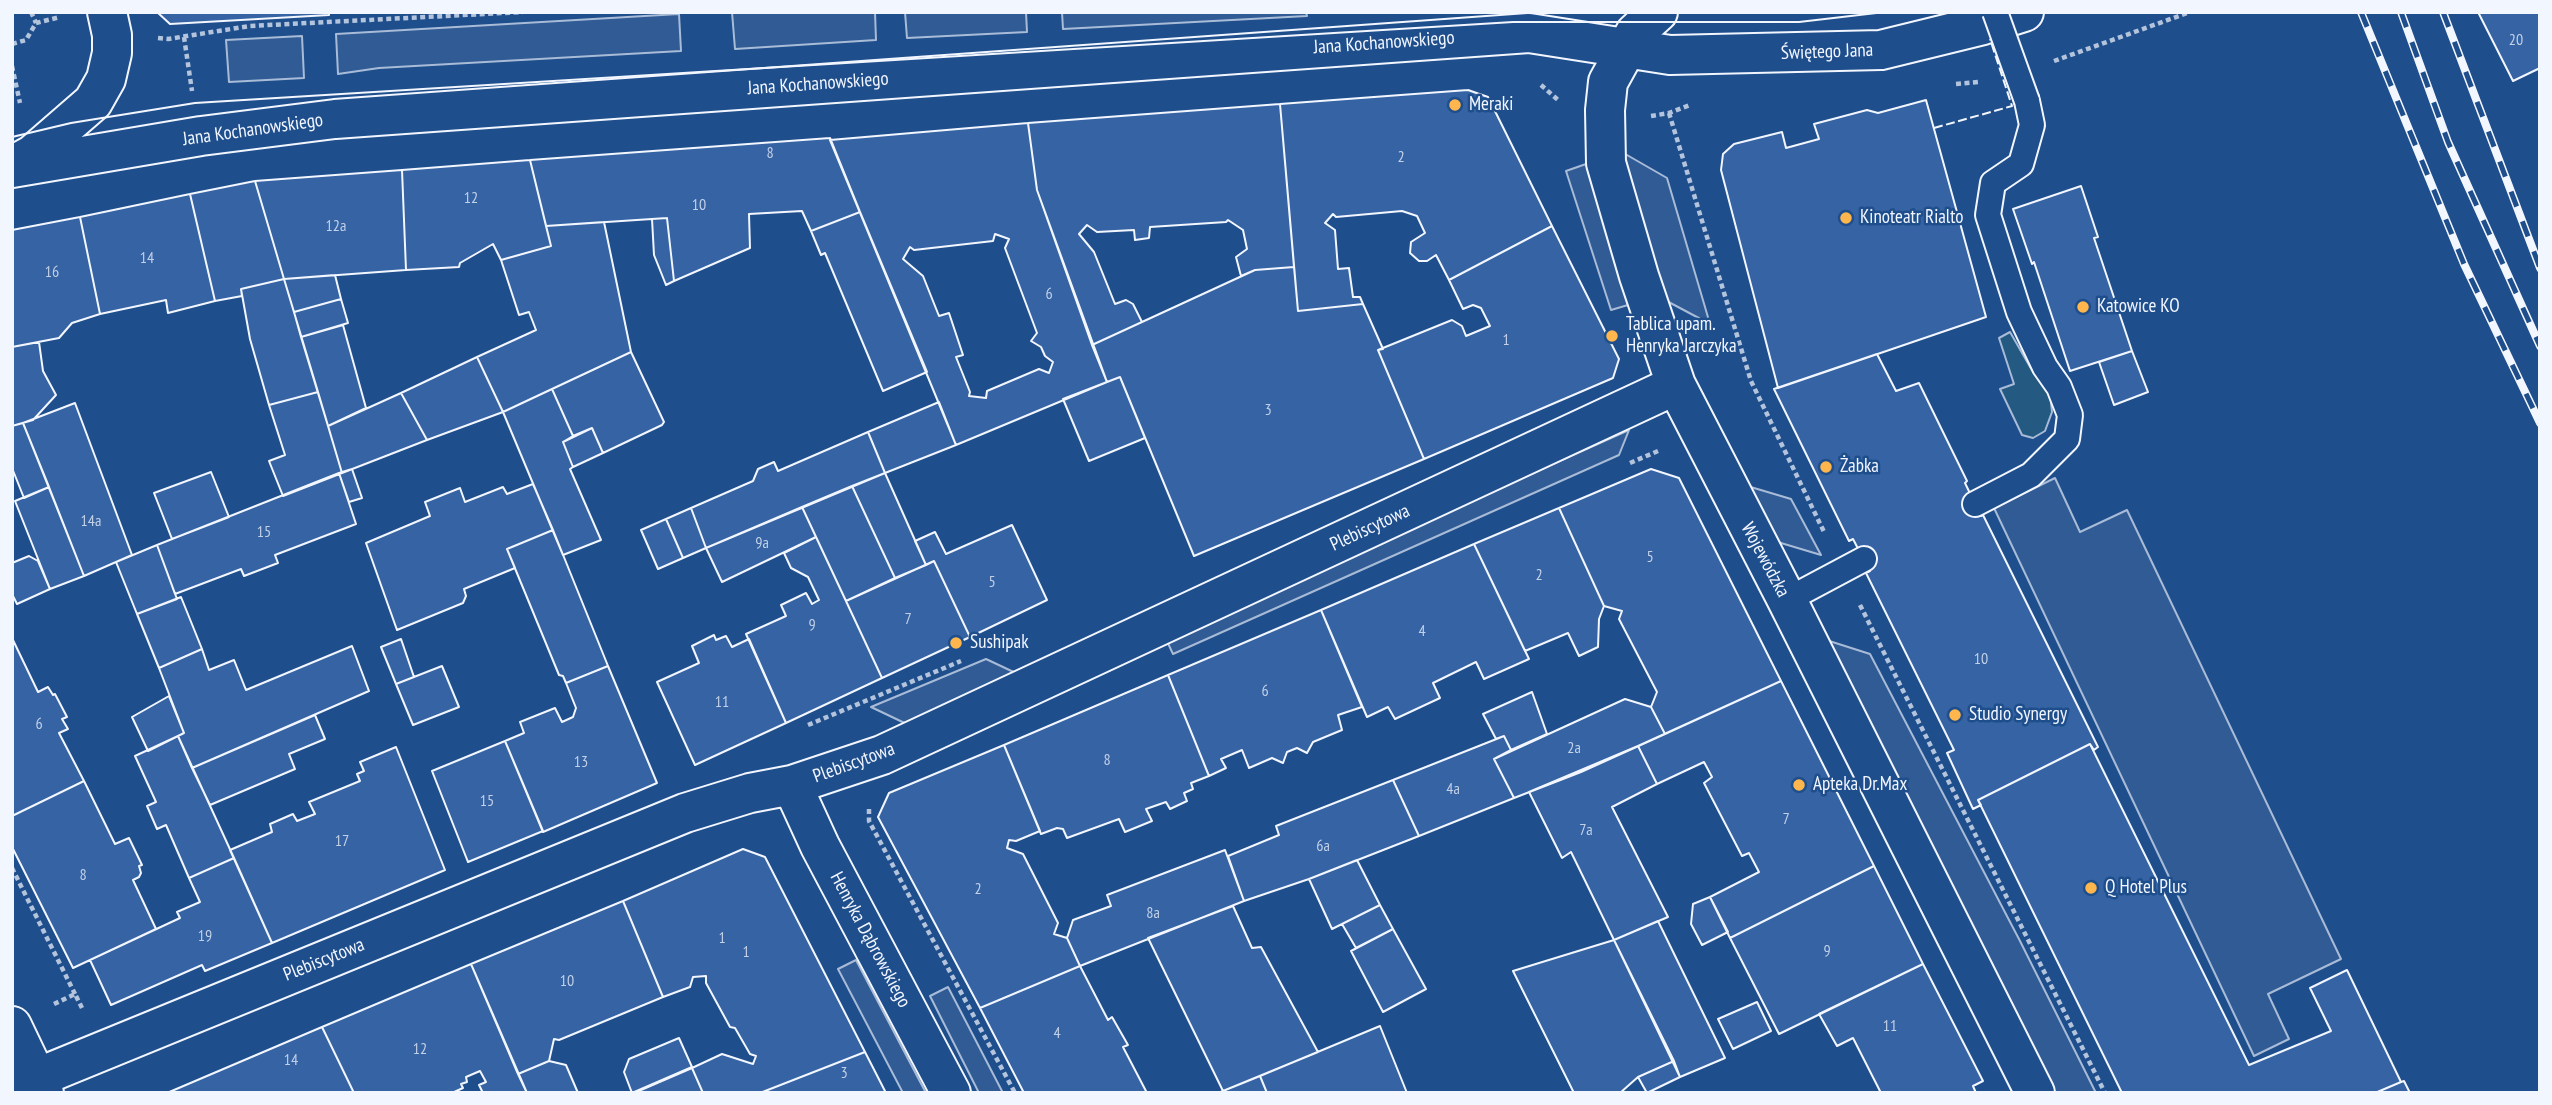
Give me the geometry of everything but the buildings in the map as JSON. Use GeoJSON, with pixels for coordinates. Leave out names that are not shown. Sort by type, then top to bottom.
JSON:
{"type":"FeatureCollection","features":[{"type":"Feature","properties":{"kind":"street"},"geometry":{"type":"LineString","coordinates":[[12,167],[32,155],[93,102],[106,79],[112,53],[112,35],[107,12]]}},
{"type":"Feature","properties":{"kind":"street"},"geometry":{"type":"LineString","coordinates":[[1529,33],[1554,21],[1564,12]]}},
{"type":"Feature","properties":{"kind":"street","name":"Wojewódzka"},"geometry":{"type":"LineString","coordinates":[[1658,12],[1635,33],[1608,82],[1605,110],[1606,163],[1639,276],[1676,385],[2035,1093]]}},
{"type":"Feature","properties":{"kind":"street","name":"Świętego Jana"},"geometry":{"type":"LineString","coordinates":[[1626,48],[1670,55],[1881,50],[2024,12]]}},
{"type":"Feature","properties":{"kind":"street","name":"Jana Kochanowskiego"},"geometry":{"type":"LineString","coordinates":[[12,167],[201,136],[335,119],[1529,33],[1626,48]]}},
{"type":"Feature","properties":{"kind":"street","name":"Plebiscytowa"},"geometry":{"type":"LineString","coordinates":[[31,1086],[103,1050],[685,813],[750,793],[792,785],[882,755],[1676,385]]}},
{"type":"Feature","properties":{"kind":"street","name":"Henryka Dąbrowskiego"},"geometry":{"type":"LineString","coordinates":[[792,785],[820,846],[951,1093]]}},
{"type":"Feature","properties":{"kind":"street"},"geometry":{"type":"LineString","coordinates":[[28,1018],[31,1086]]}},
{"type":"Feature","properties":{"kind":"lane"},"geometry":{"type":"LineString","coordinates":[[1975,504],[2031,475],[2067,439],[2070,415],[2059,387],[2045,367],[2018,312],[1988,215],[1993,183],[2021,164],[2032,125],[2027,101],[1995,12]]}},
{"type":"Feature","properties":{"kind":"lane"},"geometry":{"type":"LineString","coordinates":[[1787,600],[1854,565]]}},
{"type":"Feature","properties":{"kind":"path"},"geometry":{"type":"LineString","coordinates":[[31,12],[36,23]]}},
{"type":"Feature","properties":{"kind":"path"},"geometry":{"type":"LineString","coordinates":[[155,38],[168,39],[250,26],[523,12]]}},
{"type":"Feature","properties":{"kind":"path"},"geometry":{"type":"LineString","coordinates":[[2052,62],[2190,12]]}},
{"type":"Feature","properties":{"kind":"path"},"geometry":{"type":"LineString","coordinates":[[12,44],[26,40],[36,23],[63,16]]}},
{"type":"Feature","properties":{"kind":"path"},"geometry":{"type":"LineString","coordinates":[[12,66],[21,106]]}},
{"type":"Feature","properties":{"kind":"path"},"geometry":{"type":"LineString","coordinates":[[1535,82],[1549,91],[1564,109]]}},
{"type":"Feature","properties":{"kind":"path"},"geometry":{"type":"LineString","coordinates":[[1669,113],[1751,381],[1772,427],[1854,565],[2105,1093]]}},
{"type":"Feature","properties":{"kind":"path"},"geometry":{"type":"LineString","coordinates":[[1618,469],[1668,447]]}},
{"type":"Feature","properties":{"kind":"path"},"geometry":{"type":"LineString","coordinates":[[805,727],[971,657]]}},
{"type":"Feature","properties":{"kind":"path"},"geometry":{"type":"LineString","coordinates":[[869,804],[869,821],[1015,1093]]}},
{"type":"Feature","properties":{"kind":"path"},"geometry":{"type":"LineString","coordinates":[[12,868],[103,1050]]}},
{"type":"Feature","properties":{"kind":"path"},"geometry":{"type":"LineString","coordinates":[[28,1018],[75,994]]}},
{"type":"Feature","properties":{"kind":"shaded area"},"geometry":{"type":"Polygon","coordinates":[[[732,12],[875,12],[876,40],[735,49],[732,12]]]}},
{"type":"Feature","properties":{"kind":"shaded area"},"geometry":{"type":"Polygon","coordinates":[[[905,12],[1026,12],[1027,32],[907,38],[905,12]]]}},
{"type":"Feature","properties":{"kind":"shaded area"},"geometry":{"type":"Polygon","coordinates":[[[1062,12],[1306,12],[1307,16],[1063,29],[1062,12]]]}},
{"type":"Feature","properties":{"kind":"shaded area"},"geometry":{"type":"Polygon","coordinates":[[[679,14],[681,51],[379,68],[338,74],[336,34],[679,14]]]}},
{"type":"Feature","properties":{"kind":"shaded area"},"geometry":{"type":"Polygon","coordinates":[[[302,36],[304,78],[229,82],[226,40],[302,36]]]}},
{"type":"Feature","properties":{"kind":"shaded area"},"geometry":{"type":"Polygon","coordinates":[[[1620,151],[1667,178],[1710,324],[1663,299],[1620,151]]]}},
{"type":"Feature","properties":{"kind":"shaded area"},"geometry":{"type":"Polygon","coordinates":[[[1586,164],[1628,305],[1611,310],[1566,171],[1586,164]]]}},
{"type":"Feature","properties":{"kind":"shaded area"},"geometry":{"type":"Polygon","coordinates":[[[2010,332],[2033,372],[2050,393],[2052,412],[2045,431],[2033,438],[2022,435],[2000,389],[2014,384],[1999,338],[2010,332]]]}},
{"type":"Feature","properties":{"kind":"shaded area"},"geometry":{"type":"Polygon","coordinates":[[[1629,430],[1619,455],[1173,654],[1165,637],[1629,430]]]}},
{"type":"Feature","properties":{"kind":"shaded area"},"geometry":{"type":"Polygon","coordinates":[[[2055,478],[2080,532],[2127,510],[2341,959],[2268,994],[2289,1039],[2254,1056],[1994,508],[2055,478]]]}},
{"type":"Feature","properties":{"kind":"shaded area"},"geometry":{"type":"Polygon","coordinates":[[[1744,485],[1791,499],[1821,555],[1771,540],[1744,485]]]}},
{"type":"Feature","properties":{"kind":"shaded area"},"geometry":{"type":"Polygon","coordinates":[[[1823,639],[1870,654],[2096,1093],[2053,1093],[1823,639]]]}},
{"type":"Feature","properties":{"kind":"shaded area"},"geometry":{"type":"Polygon","coordinates":[[[986,659],[1020,675],[913,727],[871,707],[986,659]]]}},
{"type":"Feature","properties":{"kind":"shaded area"},"geometry":{"type":"Polygon","coordinates":[[[856,960],[926,1093],[903,1093],[838,969],[856,960]]]}},
{"type":"Feature","properties":{"kind":"shaded area"},"geometry":{"type":"Polygon","coordinates":[[[948,987],[1003,1093],[979,1093],[930,996],[948,987]]]}},
{"type":"Feature","properties":{"kind":"tram line"},"geometry":{"type":"LineString","coordinates":[[12,137],[71,123],[195,103],[1513,22],[1799,22],[1885,12]]}},
{"type":"Feature","properties":{"kind":"railway"},"geometry":{"type":"LineString","coordinates":[[2361,12],[2464,264],[2540,423]]}},
{"type":"Feature","properties":{"kind":"railway"},"geometry":{"type":"LineString","coordinates":[[2401,12],[2448,142],[2540,346]]}},
{"type":"Feature","properties":{"kind":"railway"},"geometry":{"type":"LineString","coordinates":[[2443,12],[2540,268]]}},
{"type":"Feature","properties":{"kind":"fence"},"geometry":{"type":"LineString","coordinates":[[1934,128],[2012,106],[1990,39]]}},
{"type":"Feature","properties":{"kind":"place","name":"Meraki"},"geometry":{"type":"Point","coordinates":[1455,105]}},
{"type":"Feature","properties":{"kind":"place","name":"Kinoteatr Rialto"},"geometry":{"type":"Point","coordinates":[1846,218]}},
{"type":"Feature","properties":{"kind":"place","name":"Katowice KO"},"geometry":{"type":"Point","coordinates":[2083,307]}},
{"type":"Feature","properties":{"kind":"place","name":"Tablica upam. Henryka Jarczyka"},"geometry":{"type":"Point","coordinates":[1612,336]}},
{"type":"Feature","properties":{"kind":"place","name":"Żabka"},"geometry":{"type":"Point","coordinates":[1826,467]}},
{"type":"Feature","properties":{"kind":"place","name":"Sushipak"},"geometry":{"type":"Point","coordinates":[956,643]}},
{"type":"Feature","properties":{"kind":"place","name":"Studio Synergy"},"geometry":{"type":"Point","coordinates":[1955,715]}},
{"type":"Feature","properties":{"kind":"place","name":"Apteka Dr.Max"},"geometry":{"type":"Point","coordinates":[1799,785]}},
{"type":"Feature","properties":{"kind":"place","name":"Q Hotel Plus"},"geometry":{"type":"Point","coordinates":[2091,888]}}]}
